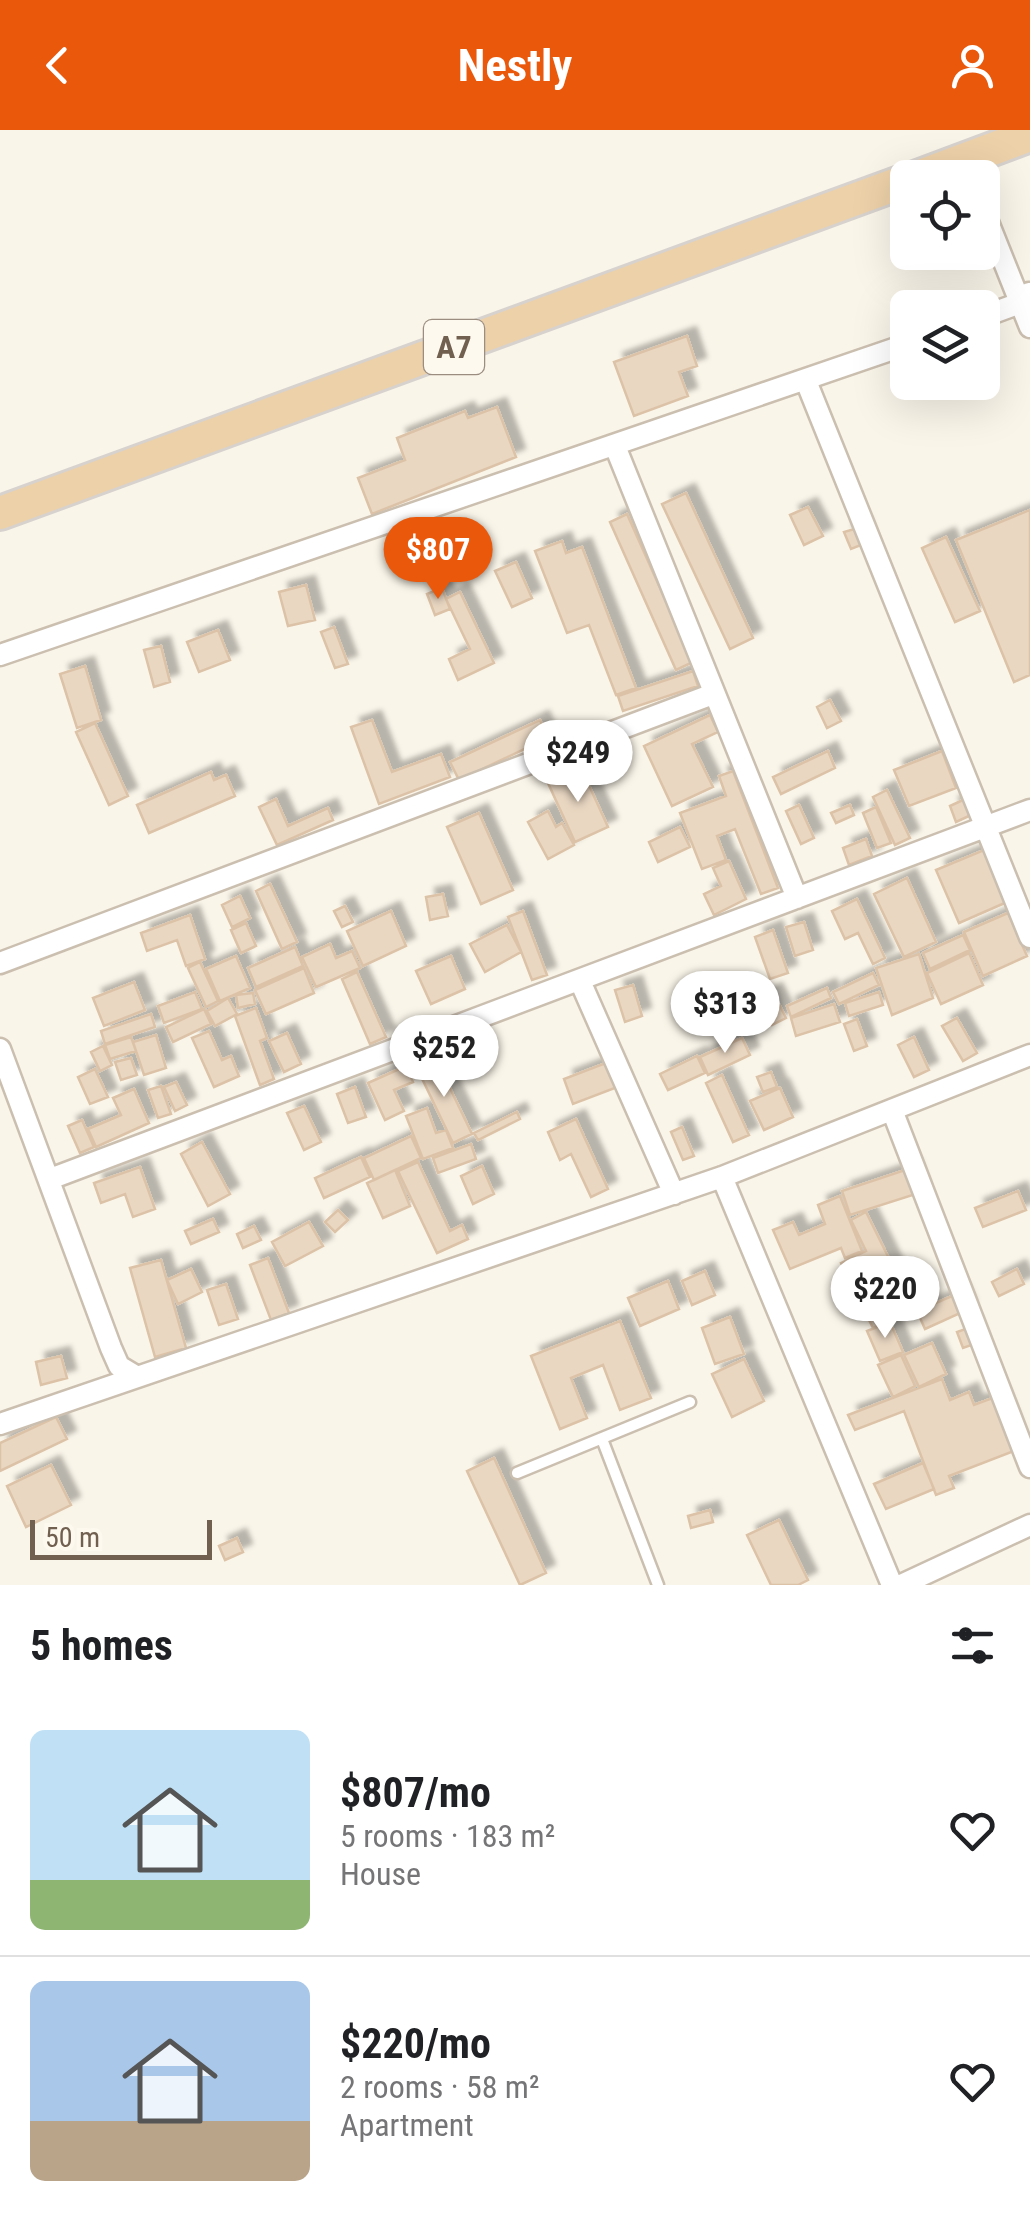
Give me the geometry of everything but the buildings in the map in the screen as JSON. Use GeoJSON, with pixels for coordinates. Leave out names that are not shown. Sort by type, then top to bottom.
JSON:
{"type":"FeatureCollection","features":[{"type":"Feature","properties":{"kind":"highway","name":"A7"},"geometry":{"type":"LineString","coordinates":[[982,160],[1030,135]]}},
{"type":"Feature","properties":{"kind":"highway","name":"A7"},"geometry":{"type":"LineString","coordinates":[[0,513],[890,187]]}},
{"type":"Feature","properties":{"kind":"street"},"geometry":{"type":"LineString","coordinates":[[1000,245],[1025,297],[1030,327]]}},
{"type":"Feature","properties":{"kind":"street"},"geometry":{"type":"LineString","coordinates":[[1000,308],[1025,297]]}},
{"type":"Feature","properties":{"kind":"street"},"geometry":{"type":"LineString","coordinates":[[0,655],[890,351]]}},
{"type":"Feature","properties":{"kind":"street"},"geometry":{"type":"LineString","coordinates":[[806,381],[1030,937]]}},
{"type":"Feature","properties":{"kind":"street"},"geometry":{"type":"LineString","coordinates":[[615,446],[797,898]]}},
{"type":"Feature","properties":{"kind":"street"},"geometry":{"type":"LineString","coordinates":[[0,963],[713,694]]}},
{"type":"Feature","properties":{"kind":"street"},"geometry":{"type":"LineString","coordinates":[[50,1179],[1030,810]]}},
{"type":"Feature","properties":{"kind":"street"},"geometry":{"type":"LineString","coordinates":[[580,981],[674,1194]]}},
{"type":"Feature","properties":{"kind":"street"},"geometry":{"type":"LineString","coordinates":[[0,1049],[119,1366],[134,1375]]}},
{"type":"Feature","properties":{"kind":"street"},"geometry":{"type":"LineString","coordinates":[[0,1424],[134,1375],[154,1372],[722,1178],[1030,1054]]}},
{"type":"Feature","properties":{"kind":"street"},"geometry":{"type":"LineString","coordinates":[[892,1110],[1030,1466]]}},
{"type":"Feature","properties":{"kind":"street"},"geometry":{"type":"LineString","coordinates":[[722,1178],[892,1585]]}},
{"type":"Feature","properties":{"kind":"street"},"geometry":{"type":"LineString","coordinates":[[901,1585],[1030,1525]]}},
{"type":"Feature","properties":{"kind":"lane"},"geometry":{"type":"LineString","coordinates":[[517,1472],[690,1402]]}},
{"type":"Feature","properties":{"kind":"lane"},"geometry":{"type":"LineString","coordinates":[[602,1438],[658,1585]]}}]}
